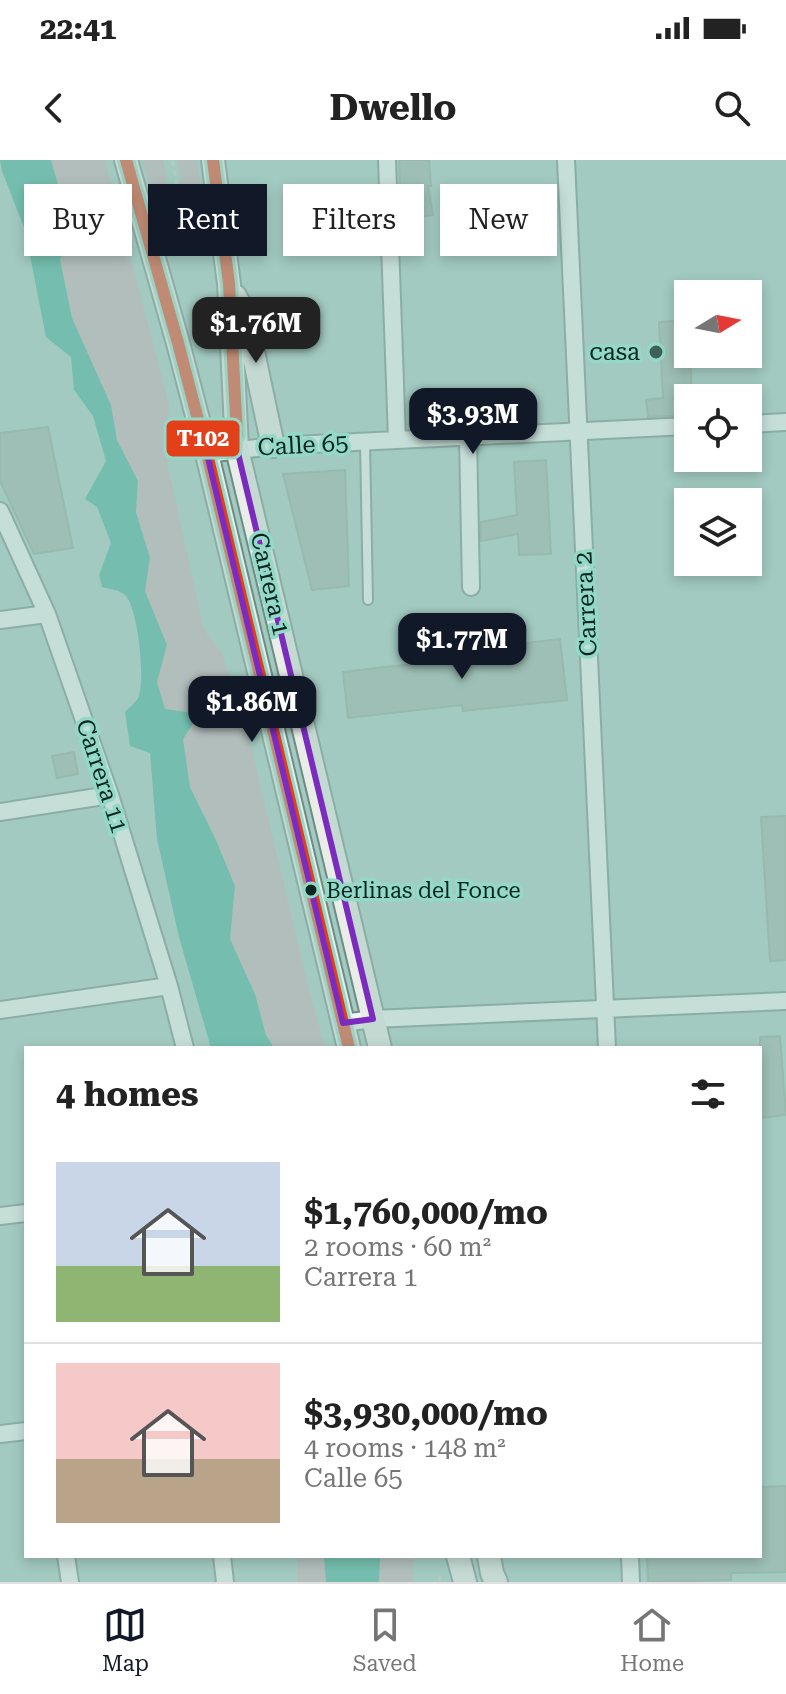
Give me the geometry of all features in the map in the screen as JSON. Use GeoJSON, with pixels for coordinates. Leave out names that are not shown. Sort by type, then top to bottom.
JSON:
{"type":"FeatureCollection","features":[{"type":"Feature","properties":{"kind":"main road","name":"Carrera 1"},"geometry":{"type":"LineString","coordinates":[[126,160],[207,454],[349,1046]]}},
{"type":"Feature","properties":{"kind":"main road","name":"Carrera 1"},"geometry":{"type":"LineString","coordinates":[[213,160],[229,284],[237,449],[380,1046]]}},
{"type":"Feature","properties":{"kind":"main road"},"geometry":{"type":"LineString","coordinates":[[229,284],[245,314],[273,446]]}},
{"type":"Feature","properties":{"kind":"main road"},"geometry":{"type":"LineString","coordinates":[[489,1558],[496,1582]]}},
{"type":"Feature","properties":{"kind":"street"},"geometry":{"type":"LineString","coordinates":[[387,160],[397,439]]}},
{"type":"Feature","properties":{"kind":"street","name":"Carrera 2"},"geometry":{"type":"LineString","coordinates":[[566,160],[607,1046]]}},
{"type":"Feature","properties":{"kind":"street"},"geometry":{"type":"LineString","coordinates":[[762,423],[786,422]]}},
{"type":"Feature","properties":{"kind":"street","name":"Calle 65"},"geometry":{"type":"LineString","coordinates":[[207,454],[273,446],[674,427]]}},
{"type":"Feature","properties":{"kind":"street"},"geometry":{"type":"LineString","coordinates":[[468,436],[471,587]]}},
{"type":"Feature","properties":{"kind":"street","name":"Carrera 11"},"geometry":{"type":"LineString","coordinates":[[0,511],[47,614],[110,795],[184,1046]]}},
{"type":"Feature","properties":{"kind":"street"},"geometry":{"type":"LineString","coordinates":[[0,620],[47,614]]}},
{"type":"Feature","properties":{"kind":"street"},"geometry":{"type":"LineString","coordinates":[[0,812],[110,795]]}},
{"type":"Feature","properties":{"kind":"street"},"geometry":{"type":"LineString","coordinates":[[0,1010],[169,986]]}},
{"type":"Feature","properties":{"kind":"street"},"geometry":{"type":"LineString","coordinates":[[343,1023],[373,1019],[786,1001]]}},
{"type":"Feature","properties":{"kind":"street"},"geometry":{"type":"LineString","coordinates":[[0,1216],[24,1213]]}},
{"type":"Feature","properties":{"kind":"street"},"geometry":{"type":"LineString","coordinates":[[0,1434],[24,1431]]}},
{"type":"Feature","properties":{"kind":"street"},"geometry":{"type":"LineString","coordinates":[[66,1558],[70,1582]]}},
{"type":"Feature","properties":{"kind":"street"},"geometry":{"type":"LineString","coordinates":[[222,1558],[225,1582]]}},
{"type":"Feature","properties":{"kind":"street"},"geometry":{"type":"LineString","coordinates":[[630,1558],[631,1582]]}},
{"type":"Feature","properties":{"kind":"lane"},"geometry":{"type":"LineString","coordinates":[[365,441],[368,600]]}},
{"type":"Feature","properties":{"kind":"path"},"geometry":{"type":"LineString","coordinates":[[172,160],[177,184]]}},
{"type":"Feature","properties":{"kind":"highlighted area"},"geometry":{"type":"Polygon","coordinates":[[[237,449],[373,1019],[343,1023],[207,454],[237,449]]]}},
{"type":"Feature","properties":{"kind":"shaded area"},"geometry":{"type":"Polygon","coordinates":[[[0,160],[51,160],[58,184],[24,184],[24,227],[0,160]]]}},
{"type":"Feature","properties":{"kind":"shaded area"},"geometry":{"type":"Polygon","coordinates":[[[51,160],[105,160],[111,184],[58,184],[51,160]]]}},
{"type":"Feature","properties":{"kind":"shaded area"},"geometry":{"type":"Polygon","coordinates":[[[142,160],[163,160],[168,184],[149,184],[142,160]]]}},
{"type":"Feature","properties":{"kind":"shaded area"},"geometry":{"type":"Polygon","coordinates":[[[177,160],[197,160],[201,184],[181,184],[177,160]]]}},
{"type":"Feature","properties":{"kind":"shaded area"},"geometry":{"type":"Polygon","coordinates":[[[30,256],[61,256],[72,318],[111,405],[117,440],[138,481],[136,512],[150,558],[145,591],[167,645],[157,682],[165,709],[194,713],[193,724],[183,739],[190,787],[235,886],[230,939],[255,994],[266,1035],[273,1046],[210,1046],[179,937],[157,839],[150,753],[130,746],[125,712],[138,698],[141,677],[134,614],[125,595],[102,587],[99,575],[111,543],[97,507],[85,499],[106,461],[93,416],[74,390],[71,357],[46,337],[30,256]]]}},
{"type":"Feature","properties":{"kind":"shaded area"},"geometry":{"type":"Polygon","coordinates":[[[61,256],[130,256],[169,404],[167,463],[204,630],[222,653],[248,733],[324,1046],[273,1046],[266,1035],[255,994],[230,939],[235,886],[190,787],[183,739],[193,724],[164,709],[157,682],[167,645],[145,591],[150,558],[136,512],[138,481],[117,440],[111,405],[72,318],[61,256]]]}},
{"type":"Feature","properties":{"kind":"shaded area"},"geometry":{"type":"Polygon","coordinates":[[[298,1558],[324,1558],[326,1582],[297,1582],[298,1558]]]}},
{"type":"Feature","properties":{"kind":"shaded area"},"geometry":{"type":"Polygon","coordinates":[[[324,1558],[380,1558],[379,1582],[326,1582],[324,1558]]]}},
{"type":"Feature","properties":{"kind":"shaded area"},"geometry":{"type":"Polygon","coordinates":[[[380,1558],[413,1558],[413,1582],[379,1582],[380,1558]]]}},
{"type":"Feature","properties":{"kind":"building"},"geometry":{"type":"Polygon","coordinates":[[[399,160],[429,160],[431,186],[428,186],[433,215],[424,216],[424,184],[400,184],[399,160]]]}},
{"type":"Feature","properties":{"kind":"building"},"geometry":{"type":"Polygon","coordinates":[[[674,321],[674,368],[691,368],[691,384],[674,384],[674,416],[648,417],[646,400],[663,398],[659,322],[674,321]]]}},
{"type":"Feature","properties":{"kind":"building"},"geometry":{"type":"Polygon","coordinates":[[[48,427],[73,548],[34,554],[0,481],[0,433],[48,427]]]}},
{"type":"Feature","properties":{"kind":"building"},"geometry":{"type":"Polygon","coordinates":[[[546,460],[551,554],[519,555],[518,534],[481,541],[481,522],[517,515],[514,462],[546,460]]]}},
{"type":"Feature","properties":{"kind":"building"},"geometry":{"type":"Polygon","coordinates":[[[345,470],[349,586],[312,590],[283,474],[345,470]]]}},
{"type":"Feature","properties":{"kind":"building"},"geometry":{"type":"Polygon","coordinates":[[[560,639],[567,700],[463,711],[462,705],[348,718],[343,672],[456,659],[455,651],[560,639]]]}},
{"type":"Feature","properties":{"kind":"building"},"geometry":{"type":"Polygon","coordinates":[[[74,752],[78,774],[57,778],[52,756],[74,752]]]}},
{"type":"Feature","properties":{"kind":"building"},"geometry":{"type":"Polygon","coordinates":[[[786,816],[786,960],[770,961],[761,817],[786,816]]]}},
{"type":"Feature","properties":{"kind":"building"},"geometry":{"type":"Polygon","coordinates":[[[780,1036],[786,1115],[762,1118],[760,1037],[780,1036]]]}},
{"type":"Feature","properties":{"kind":"building"},"geometry":{"type":"Polygon","coordinates":[[[786,1486],[786,1572],[731,1573],[731,1580],[648,1582],[647,1558],[762,1558],[762,1487],[786,1486]]]}},
{"type":"Feature","properties":{"kind":"transit line","name":"T102"},"geometry":{"type":"LineString","coordinates":[[126,160],[207,454],[349,1046]]}},
{"type":"Feature","properties":{"kind":"transit line","name":"T102"},"geometry":{"type":"LineString","coordinates":[[213,160],[229,284],[237,435]]}},
{"type":"Feature","properties":{"kind":"place","name":"casa"},"geometry":{"type":"Point","coordinates":[656,352]}},
{"type":"Feature","properties":{"kind":"place","name":"Berlinas del Fonce"},"geometry":{"type":"Point","coordinates":[311,890]}}]}
